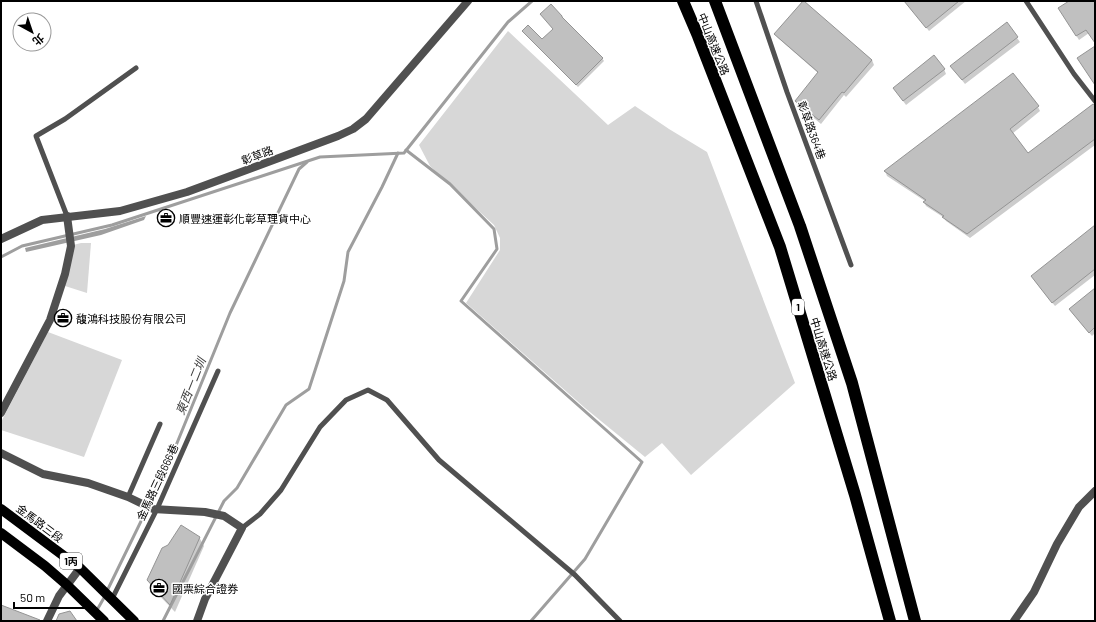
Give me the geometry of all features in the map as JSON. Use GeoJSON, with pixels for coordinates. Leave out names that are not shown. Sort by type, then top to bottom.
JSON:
{"type":"FeatureCollection","features":[{"type":"Feature","properties":{"kind":"highway","name":"中山高速公路"},"geometry":{"type":"LineString","coordinates":[[683,1],[780,247],[855,495],[890,621]]}},
{"type":"Feature","properties":{"kind":"highway","name":"中山高速公路"},"geometry":{"type":"LineString","coordinates":[[715,1],[800,226],[849,375],[916,621]]}},
{"type":"Feature","properties":{"kind":"main road","name":"金馬路三段"},"geometry":{"type":"LineString","coordinates":[[1,509],[80,568],[134,621]]}},
{"type":"Feature","properties":{"kind":"main road","name":"1丙"},"geometry":{"type":"LineString","coordinates":[[1,533],[45,566],[102,619]]}},
{"type":"Feature","properties":{"kind":"street","name":"彰草路"},"geometry":{"type":"LineString","coordinates":[[1,238],[42,220],[120,211],[187,192],[338,136],[353,129],[366,119],[468,1]]}},
{"type":"Feature","properties":{"kind":"street"},"geometry":{"type":"LineString","coordinates":[[1,413],[50,320],[65,274],[71,246],[67,216]]}},
{"type":"Feature","properties":{"kind":"street"},"geometry":{"type":"LineString","coordinates":[[1,454],[43,474],[88,483],[155,509],[210,513],[224,516],[242,528],[205,599],[197,621]]}},
{"type":"Feature","properties":{"kind":"street"},"geometry":{"type":"LineString","coordinates":[[1014,621],[1034,592],[1057,544],[1079,507],[1095,491]]}},
{"type":"Feature","properties":{"kind":"street"},"geometry":{"type":"LineString","coordinates":[[47,621],[59,596],[80,568]]}},
{"type":"Feature","properties":{"kind":"lane","name":"彰草路364巷"},"geometry":{"type":"LineString","coordinates":[[756,1],[787,92],[851,265]]}},
{"type":"Feature","properties":{"kind":"lane"},"geometry":{"type":"LineString","coordinates":[[1026,1],[1074,74],[1095,102]]}},
{"type":"Feature","properties":{"kind":"lane"},"geometry":{"type":"LineString","coordinates":[[67,216],[36,136],[65,119],[136,68]]}},
{"type":"Feature","properties":{"kind":"lane","name":"金馬路三段666巷"},"geometry":{"type":"LineString","coordinates":[[112,599],[218,371]]}},
{"type":"Feature","properties":{"kind":"lane"},"geometry":{"type":"LineString","coordinates":[[242,528],[260,514],[281,490],[320,426],[346,400],[368,390],[387,400],[439,460],[570,570],[620,621]]}},
{"type":"Feature","properties":{"kind":"lane"},"geometry":{"type":"LineString","coordinates":[[128,498],[160,424]]}},
{"type":"Feature","properties":{"kind":"shaded area"},"geometry":{"type":"Polygon","coordinates":[[[508,31],[608,125],[635,106],[707,152],[795,383],[691,475],[662,443],[645,457],[585,408],[466,303],[500,250],[500,238],[494,225],[430,166],[419,145],[508,31]]]}},
{"type":"Feature","properties":{"kind":"shaded area"},"geometry":{"type":"Polygon","coordinates":[[[146,216],[144,220],[101,235],[26,252],[25,248],[105,229],[146,216]]]}},
{"type":"Feature","properties":{"kind":"shaded area"},"geometry":{"type":"Polygon","coordinates":[[[91,243],[87,293],[65,286],[73,245],[91,243]]]}},
{"type":"Feature","properties":{"kind":"shaded area"},"geometry":{"type":"Polygon","coordinates":[[[48,332],[122,360],[84,457],[1,430],[1,422],[48,332]]]}},
{"type":"Feature","properties":{"kind":"building"},"geometry":{"type":"Polygon","coordinates":[[[803,1],[872,60],[844,93],[842,92],[819,120],[795,101],[818,72],[774,34],[803,1]]]}},
{"type":"Feature","properties":{"kind":"building"},"geometry":{"type":"Polygon","coordinates":[[[904,1],[959,1],[926,28],[904,1]]]}},
{"type":"Feature","properties":{"kind":"building"},"geometry":{"type":"Polygon","coordinates":[[[1069,1],[1095,1],[1095,43],[1086,30],[1076,36],[1058,8],[1069,1]]]}},
{"type":"Feature","properties":{"kind":"building"},"geometry":{"type":"Polygon","coordinates":[[[551,4],[603,58],[576,85],[522,31],[528,25],[542,39],[553,29],[540,14],[551,4]]]}},
{"type":"Feature","properties":{"kind":"building"},"geometry":{"type":"Polygon","coordinates":[[[1007,22],[1018,37],[962,80],[950,66],[1007,22]]]}},
{"type":"Feature","properties":{"kind":"building"},"geometry":{"type":"Polygon","coordinates":[[[1095,46],[1095,85],[1077,58],[1095,46]]]}},
{"type":"Feature","properties":{"kind":"building"},"geometry":{"type":"Polygon","coordinates":[[[934,55],[945,69],[903,101],[893,88],[934,55]]]}},
{"type":"Feature","properties":{"kind":"building"},"geometry":{"type":"Polygon","coordinates":[[[1013,73],[1039,106],[1010,129],[1028,153],[1093,104],[1095,105],[1095,139],[967,234],[923,202],[926,200],[884,171],[1013,73]]]}},
{"type":"Feature","properties":{"kind":"building"},"geometry":{"type":"Polygon","coordinates":[[[1095,225],[1095,269],[1052,303],[1031,276],[1095,225]]]}},
{"type":"Feature","properties":{"kind":"building"},"geometry":{"type":"Polygon","coordinates":[[[1095,288],[1095,327],[1089,333],[1069,309],[1095,288]]]}},
{"type":"Feature","properties":{"kind":"building"},"geometry":{"type":"Polygon","coordinates":[[[181,525],[200,537],[170,605],[147,580],[162,548],[168,545],[181,525]]]}},
{"type":"Feature","properties":{"kind":"building"},"geometry":{"type":"Polygon","coordinates":[[[1,605],[40,620],[40,621],[1,621],[1,605]]]}},
{"type":"Feature","properties":{"kind":"building"},"geometry":{"type":"Polygon","coordinates":[[[70,611],[77,621],[56,621],[59,614],[70,611]]]}},
{"type":"Feature","properties":{"kind":"waterway"},"geometry":{"type":"LineString","coordinates":[[1,257],[22,246],[112,225],[320,157],[404,153],[508,22],[532,1]]}},
{"type":"Feature","properties":{"kind":"waterway"},"geometry":{"type":"LineString","coordinates":[[406,150],[450,184],[494,229],[497,249],[461,301],[642,462],[585,559],[531,621]]}},
{"type":"Feature","properties":{"kind":"waterway"},"geometry":{"type":"LineString","coordinates":[[163,621],[224,501],[237,488],[286,405],[309,389],[344,281],[348,252],[398,153]]}},
{"type":"Feature","properties":{"kind":"waterway","name":"東西一二圳"},"geometry":{"type":"LineString","coordinates":[[107,591],[166,470],[230,313],[299,169],[307,162]]}},
{"type":"Feature","properties":{"kind":"waterway","name":"東西一二圳"},"geometry":{"type":"LineString","coordinates":[[97,610],[105,596]]}},
{"type":"Feature","properties":{"kind":"place","name":"順豐速運彰化彰草理貨中心"},"geometry":{"type":"Point","coordinates":[166,218]}},
{"type":"Feature","properties":{"kind":"place","name":"馥鴻科技股份有限公司"},"geometry":{"type":"Point","coordinates":[63,318]}},
{"type":"Feature","properties":{"kind":"place","name":"國票綜合證券"},"geometry":{"type":"Point","coordinates":[159,588]}}]}
